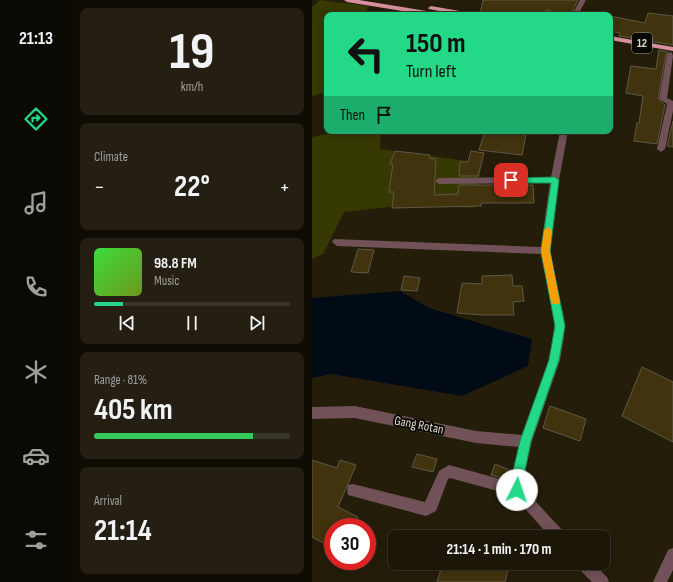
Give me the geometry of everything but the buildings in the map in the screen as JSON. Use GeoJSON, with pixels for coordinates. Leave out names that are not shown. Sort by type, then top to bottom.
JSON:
{"type":"FeatureCollection","features":[{"type":"Feature","properties":{"kind":"highway"},"geometry":{"type":"LineString","coordinates":[[347,0],[420,12]]}},
{"type":"Feature","properties":{"kind":"highway"},"geometry":{"type":"LineString","coordinates":[[375,5],[381,0],[453,12]]}},
{"type":"Feature","properties":{"kind":"highway","name":"12"},"geometry":{"type":"LineString","coordinates":[[613,39],[672,52]]}},
{"type":"Feature","properties":{"kind":"highway","name":"12"},"geometry":{"type":"LineString","coordinates":[[613,44],[672,52]]}},
{"type":"Feature","properties":{"kind":"street"},"geometry":{"type":"LineString","coordinates":[[577,12],[583,0]]}},
{"type":"Feature","properties":{"kind":"street"},"geometry":{"type":"LineString","coordinates":[[661,149],[671,103],[663,99],[672,52]]}},
{"type":"Feature","properties":{"kind":"street"},"geometry":{"type":"LineString","coordinates":[[517,490],[517,480],[526,441],[554,360],[559,337],[559,316],[548,272],[545,251],[563,134]]}},
{"type":"Feature","properties":{"kind":"street"},"geometry":{"type":"LineString","coordinates":[[439,181],[555,180]]}},
{"type":"Feature","properties":{"kind":"street"},"geometry":{"type":"LineString","coordinates":[[337,242],[545,251]]}},
{"type":"Feature","properties":{"kind":"street","name":"Gang Rotan"},"geometry":{"type":"LineString","coordinates":[[312,413],[355,412],[476,437],[498,440],[526,441]]}},
{"type":"Feature","properties":{"kind":"street"},"geometry":{"type":"LineString","coordinates":[[353,490],[426,509],[431,506],[443,475],[449,470],[517,490],[553,530]]}},
{"type":"Feature","properties":{"kind":"street"},"geometry":{"type":"LineString","coordinates":[[660,582],[673,556]]}},
{"type":"Feature","properties":{"kind":"street"},"geometry":{"type":"LineString","coordinates":[[590,570],[602,582]]}},
{"type":"Feature","properties":{"kind":"shaded area"},"geometry":{"type":"Polygon","coordinates":[[[320,0],[369,6],[365,12],[324,12],[324,93],[312,96],[312,7],[320,0]]]}},
{"type":"Feature","properties":{"kind":"shaded area"},"geometry":{"type":"Polygon","coordinates":[[[326,134],[381,134],[380,149],[482,163],[473,208],[415,204],[344,212],[323,254],[312,259],[312,137],[326,134]]]}},
{"type":"Feature","properties":{"kind":"shaded area"},"geometry":{"type":"Polygon","coordinates":[[[400,291],[429,308],[532,339],[528,366],[462,396],[331,374],[312,378],[312,298],[400,291]]]}},
{"type":"Feature","properties":{"kind":"slow traffic"},"geometry":{"type":"LineString","coordinates":[[548,230],[545,251],[555,302]]}},
{"type":"Feature","properties":{"kind":"route"},"geometry":{"type":"LineString","coordinates":[[511,180],[555,180],[545,251],[560,326],[557,350],[526,441],[517,480],[517,490]]}}]}
